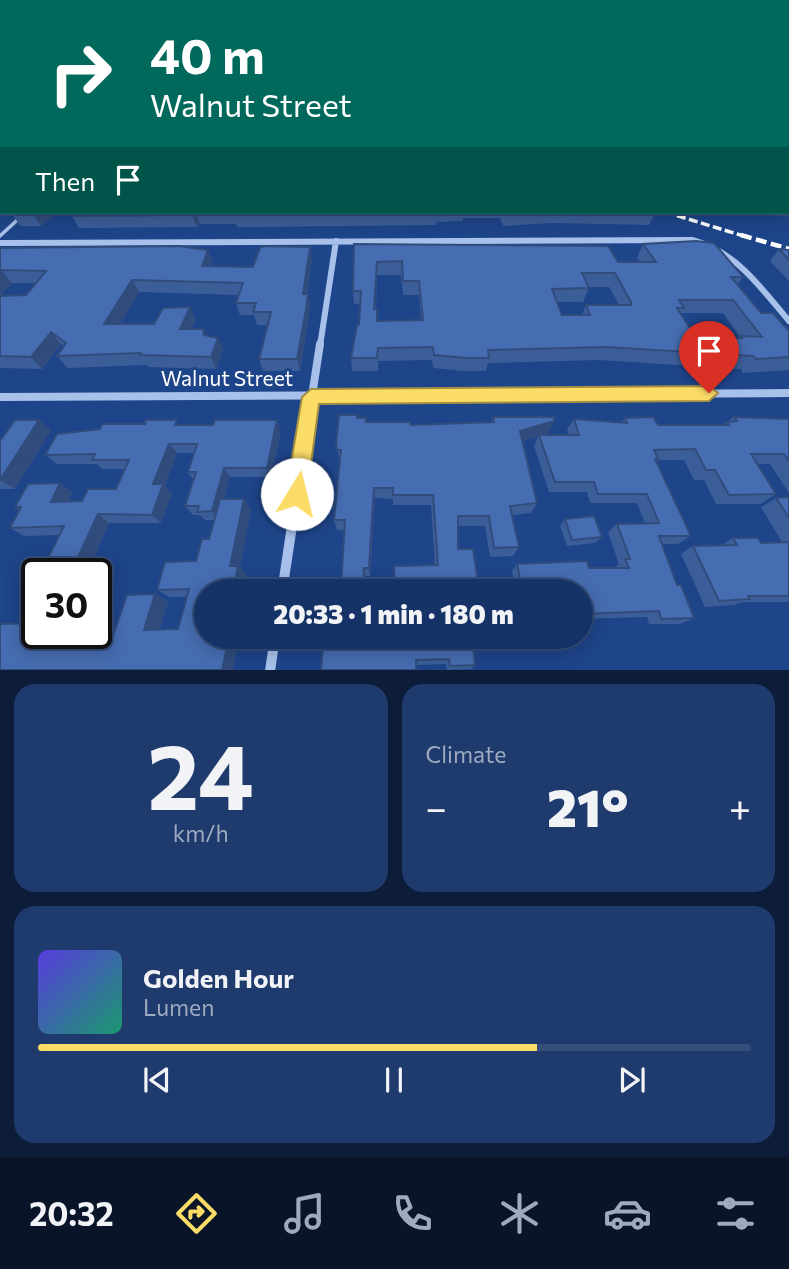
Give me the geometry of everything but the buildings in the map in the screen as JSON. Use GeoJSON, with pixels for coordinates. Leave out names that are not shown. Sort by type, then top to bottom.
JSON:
{"type":"FeatureCollection","features":[{"type":"Feature","properties":{"kind":"street"},"geometry":{"type":"LineString","coordinates":[[4,243],[692,240],[713,244],[729,253],[789,321]]}},
{"type":"Feature","properties":{"kind":"street"},"geometry":{"type":"LineString","coordinates":[[284,579],[336,241]]}},
{"type":"Feature","properties":{"kind":"street","name":"Walnut Street"},"geometry":{"type":"LineString","coordinates":[[0,397],[789,393]]}},
{"type":"Feature","properties":{"kind":"street"},"geometry":{"type":"LineString","coordinates":[[270,670],[273,649]]}},
{"type":"Feature","properties":{"kind":"lane"},"geometry":{"type":"LineString","coordinates":[[0,236],[24,214]]}},
{"type":"Feature","properties":{"kind":"lane"},"geometry":{"type":"LineString","coordinates":[[0,249],[4,243]]}},
{"type":"Feature","properties":{"kind":"railway"},"geometry":{"type":"LineString","coordinates":[[672,214],[747,237]]}},
{"type":"Feature","properties":{"kind":"railway"},"geometry":{"type":"LineString","coordinates":[[741,235],[789,249]]}},
{"type":"Feature","properties":{"kind":"route"},"geometry":{"type":"LineString","coordinates":[[297,494],[311,397],[709,393]]}}]}
